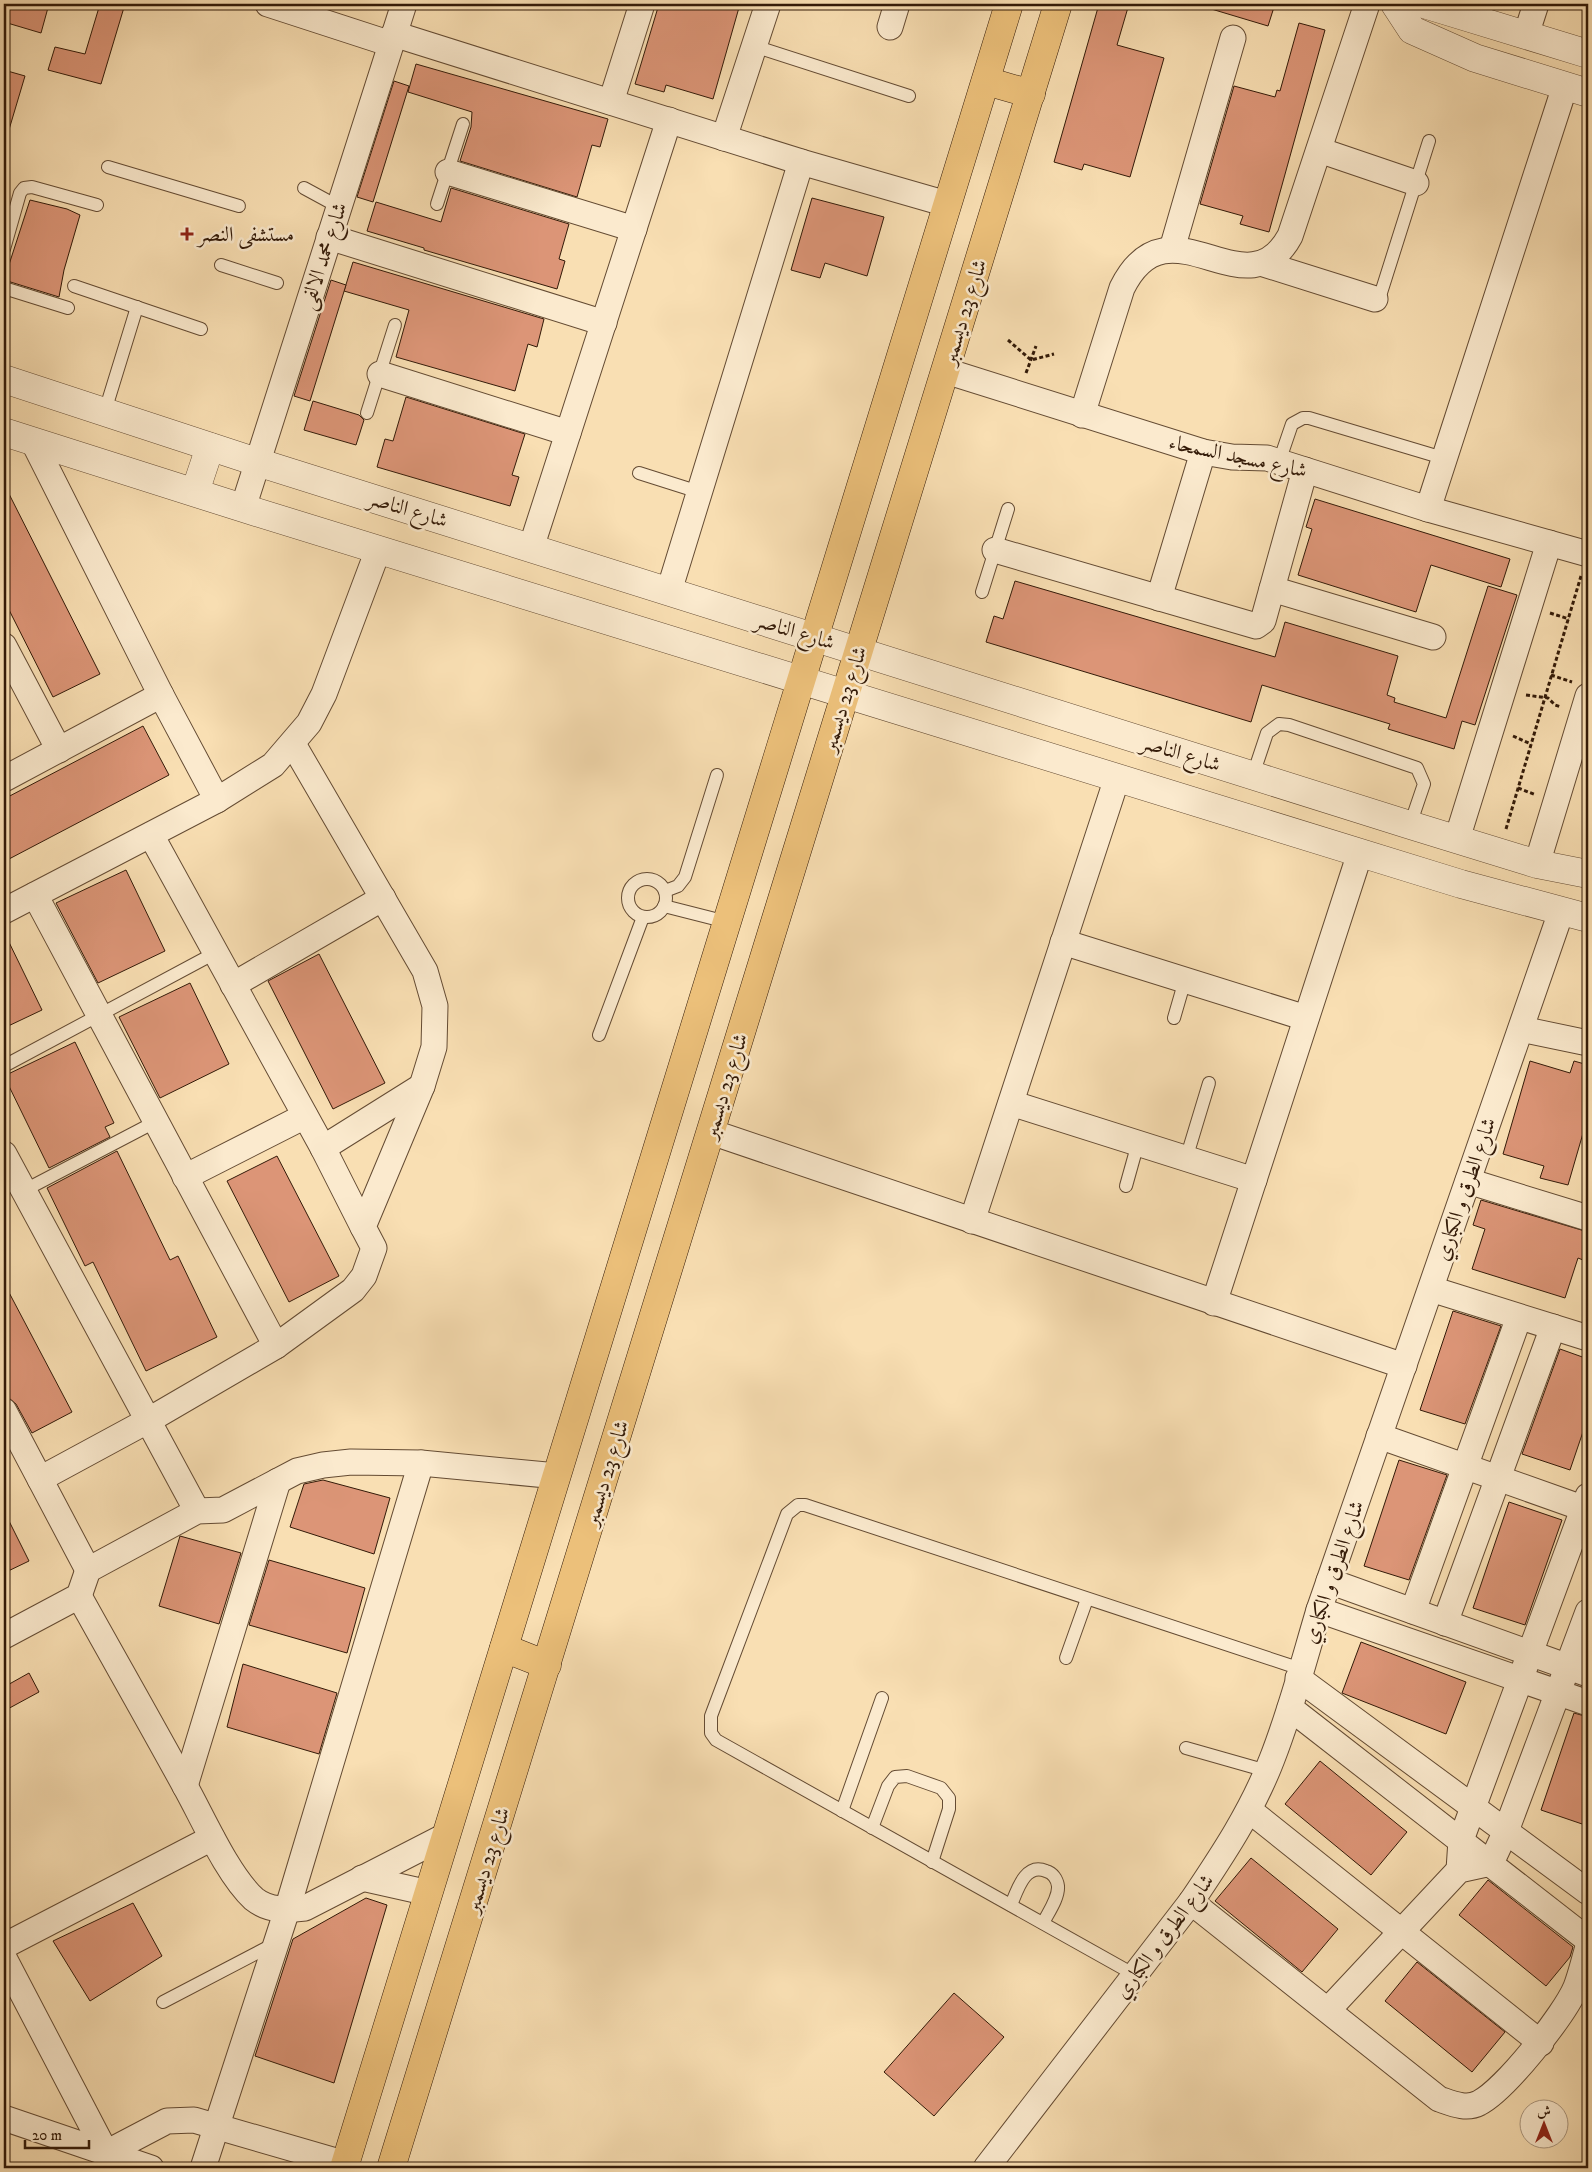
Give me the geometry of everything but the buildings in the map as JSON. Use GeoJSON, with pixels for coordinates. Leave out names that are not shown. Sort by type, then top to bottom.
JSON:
{"type":"FeatureCollection","features":[{"type":"Feature","properties":{"kind":"main road"},"geometry":{"type":"LineString","coordinates":[[345,2166],[1009,4]]}},
{"type":"Feature","properties":{"kind":"main road","name":"شارع 23 ديسمبر"},"geometry":{"type":"LineString","coordinates":[[392,2168],[1058,4]]}},
{"type":"Feature","properties":{"kind":"main road"},"geometry":{"type":"LineString","coordinates":[[986,81],[1031,94]]}},
{"type":"Feature","properties":{"kind":"main road"},"geometry":{"type":"LineString","coordinates":[[504,1648],[547,1665]]}},
{"type":"Feature","properties":{"kind":"street","name":"شارع محمد الالفى"},"geometry":{"type":"LineString","coordinates":[[243,508],[404,4]]}},
{"type":"Feature","properties":{"kind":"street"},"geometry":{"type":"LineString","coordinates":[[611,102],[642,4]]}},
{"type":"Feature","properties":{"kind":"street"},"geometry":{"type":"LineString","coordinates":[[724,138],[768,4]]}},
{"type":"Feature","properties":{"kind":"street"},"geometry":{"type":"LineString","coordinates":[[890,28],[897,4]]}},
{"type":"Feature","properties":{"kind":"street"},"geometry":{"type":"LineString","coordinates":[[1264,264],[1276,255],[1290,236],[1367,4]]}},
{"type":"Feature","properties":{"kind":"street"},"geometry":{"type":"LineString","coordinates":[[1395,4],[1412,30],[1475,58],[1577,90],[1443,458],[1428,508]]}},
{"type":"Feature","properties":{"kind":"street"},"geometry":{"type":"LineString","coordinates":[[1424,4],[1588,54]]}},
{"type":"Feature","properties":{"kind":"street"},"geometry":{"type":"LineString","coordinates":[[1526,35],[1536,4]]}},
{"type":"Feature","properties":{"kind":"street"},"geometry":{"type":"LineString","coordinates":[[282,6],[611,102],[801,162],[947,204]]}},
{"type":"Feature","properties":{"kind":"street"},"geometry":{"type":"LineString","coordinates":[[1172,249],[1233,38]]}},
{"type":"Feature","properties":{"kind":"street"},"geometry":{"type":"LineString","coordinates":[[531,548],[669,120]]}},
{"type":"Feature","properties":{"kind":"street"},"geometry":{"type":"LineString","coordinates":[[1318,150],[1416,183]]}},
{"type":"Feature","properties":{"kind":"street"},"geometry":{"type":"LineString","coordinates":[[669,591],[801,162]]}},
{"type":"Feature","properties":{"kind":"street"},"geometry":{"type":"LineString","coordinates":[[448,172],[634,230]]}},
{"type":"Feature","properties":{"kind":"street"},"geometry":{"type":"LineString","coordinates":[[329,237],[604,323]]}},
{"type":"Feature","properties":{"kind":"street"},"geometry":{"type":"LineString","coordinates":[[1082,415],[1122,288],[1129,273],[1141,261],[1155,252],[1172,249],[1234,264],[1249,266],[1264,264],[1375,299]]}},
{"type":"Feature","properties":{"kind":"street","name":"شارع مسجد السمحاء"},"geometry":{"type":"LineString","coordinates":[[946,371],[1203,452],[1232,457],[1267,458],[1428,508],[1588,554]]}},
{"type":"Feature","properties":{"kind":"street"},"geometry":{"type":"LineString","coordinates":[[380,374],[568,433]]}},
{"type":"Feature","properties":{"kind":"street","name":"شارع الناصر"},"geometry":{"type":"LineString","coordinates":[[4,379],[257,462],[1253,776],[1537,864],[1588,874]]}},
{"type":"Feature","properties":{"kind":"street","name":"شارع الناصر"},"geometry":{"type":"LineString","coordinates":[[4,432],[378,550],[1360,853],[1561,912],[1588,918]]}},
{"type":"Feature","properties":{"kind":"street"},"geometry":{"type":"LineString","coordinates":[[33,441],[161,695],[217,800]]}},
{"type":"Feature","properties":{"kind":"street"},"geometry":{"type":"LineString","coordinates":[[195,492],[210,447]]}},
{"type":"Feature","properties":{"kind":"street"},"geometry":{"type":"LineString","coordinates":[[1159,598],[1203,452]]}},
{"type":"Feature","properties":{"kind":"street"},"geometry":{"type":"LineString","coordinates":[[995,550],[1256,626],[1263,621],[1305,470]]}},
{"type":"Feature","properties":{"kind":"street"},"geometry":{"type":"LineString","coordinates":[[1457,839],[1549,543]]}},
{"type":"Feature","properties":{"kind":"street"},"geometry":{"type":"LineString","coordinates":[[5,906],[35,895],[151,835],[217,800],[273,765],[293,744],[309,723],[324,694],[378,550]]}},
{"type":"Feature","properties":{"kind":"street"},"geometry":{"type":"LineString","coordinates":[[1272,590],[1432,637]]}},
{"type":"Feature","properties":{"kind":"street"},"geometry":{"type":"LineString","coordinates":[[4,646],[59,750]]}},
{"type":"Feature","properties":{"kind":"street"},"geometry":{"type":"LineString","coordinates":[[4,779],[161,695]]}},
{"type":"Feature","properties":{"kind":"street"},"geometry":{"type":"LineString","coordinates":[[1537,864],[1586,702]]}},
{"type":"Feature","properties":{"kind":"street"},"geometry":{"type":"LineString","coordinates":[[293,744],[425,971],[435,1006],[434,1047],[422,1086],[363,1227]]}},
{"type":"Feature","properties":{"kind":"street"},"geometry":{"type":"LineString","coordinates":[[972,1221],[1117,778]]}},
{"type":"Feature","properties":{"kind":"street"},"geometry":{"type":"LineString","coordinates":[[40,1479],[149,1420],[276,1346],[353,1290],[364,1276],[374,1248],[305,1116],[151,835]]}},
{"type":"Feature","properties":{"kind":"street"},"geometry":{"type":"LineString","coordinates":[[1214,1303],[1360,853]]}},
{"type":"Feature","properties":{"kind":"street"},"geometry":{"type":"LineString","coordinates":[[35,895],[276,1346]]}},
{"type":"Feature","properties":{"kind":"street"},"geometry":{"type":"LineString","coordinates":[[233,985],[383,898]]}},
{"type":"Feature","properties":{"kind":"street","name":"شارع الطرق و الكباري"},"geometry":{"type":"LineString","coordinates":[[988,2167],[1191,1902],[1222,1857],[1249,1810],[1267,1771],[1290,1708],[1319,1610],[1561,912]]}},
{"type":"Feature","properties":{"kind":"street"},"geometry":{"type":"LineString","coordinates":[[1063,942],[1306,1018]]}},
{"type":"Feature","properties":{"kind":"street"},"geometry":{"type":"LineString","coordinates":[[1521,1029],[1588,1043]]}},
{"type":"Feature","properties":{"kind":"street"},"geometry":{"type":"LineString","coordinates":[[322,1148],[422,1086]]}},
{"type":"Feature","properties":{"kind":"street"},"geometry":{"type":"LineString","coordinates":[[1011,1103],[1254,1180]]}},
{"type":"Feature","properties":{"kind":"street"},"geometry":{"type":"LineString","coordinates":[[185,1177],[305,1116]]}},
{"type":"Feature","properties":{"kind":"street"},"geometry":{"type":"LineString","coordinates":[[711,1132],[1404,1366]]}},
{"type":"Feature","properties":{"kind":"street"},"geometry":{"type":"LineString","coordinates":[[4,1154],[197,1511]]}},
{"type":"Feature","properties":{"kind":"street"},"geometry":{"type":"LineString","coordinates":[[1468,1181],[1588,1218]]}},
{"type":"Feature","properties":{"kind":"street"},"geometry":{"type":"LineString","coordinates":[[1431,1289],[1588,1338]]}},
{"type":"Feature","properties":{"kind":"street"},"geometry":{"type":"LineString","coordinates":[[1413,1611],[1520,1316]]}},
{"type":"Feature","properties":{"kind":"street"},"geometry":{"type":"LineString","coordinates":[[1445,1623],[1553,1327]]}},
{"type":"Feature","properties":{"kind":"street"},"geometry":{"type":"LineString","coordinates":[[4,1411],[88,1570]]}},
{"type":"Feature","properties":{"kind":"street"},"geometry":{"type":"LineString","coordinates":[[1380,1436],[1498,1478],[1587,1505],[1475,1808],[1461,1840],[1459,1870]]}},
{"type":"Feature","properties":{"kind":"street"},"geometry":{"type":"LineString","coordinates":[[4,1636],[79,1596],[88,1570],[197,1511],[223,1510],[297,1471],[323,1465],[351,1462],[421,1463],[557,1476]]}},
{"type":"Feature","properties":{"kind":"street"},"geometry":{"type":"LineString","coordinates":[[203,2168],[287,1910],[421,1463]]}},
{"type":"Feature","properties":{"kind":"street"},"geometry":{"type":"LineString","coordinates":[[185,1786],[278,1481]]}},
{"type":"Feature","properties":{"kind":"street"},"geometry":{"type":"LineString","coordinates":[[1329,1581],[1578,1671]]}},
{"type":"Feature","properties":{"kind":"street"},"geometry":{"type":"LineString","coordinates":[[79,1596],[212,1838],[245,1889],[256,1900],[272,1908],[287,1910],[305,1908],[447,1834]]}},
{"type":"Feature","properties":{"kind":"street"},"geometry":{"type":"LineString","coordinates":[[1319,1610],[1588,1703]]}},
{"type":"Feature","properties":{"kind":"street"},"geometry":{"type":"LineString","coordinates":[[1491,1862],[1506,1831],[1558,1692],[1578,1671],[1588,1612]]}},
{"type":"Feature","properties":{"kind":"street"},"geometry":{"type":"LineString","coordinates":[[1299,1674],[1588,1892]]}},
{"type":"Feature","properties":{"kind":"street"},"geometry":{"type":"LineString","coordinates":[[1290,1708],[1491,1862],[1588,1940]]}},
{"type":"Feature","properties":{"kind":"street"},"geometry":{"type":"LineString","coordinates":[[1249,1810],[1541,2042]]}},
{"type":"Feature","properties":{"kind":"street"},"geometry":{"type":"LineString","coordinates":[[4,1946],[212,1838]]}},
{"type":"Feature","properties":{"kind":"street"},"geometry":{"type":"LineString","coordinates":[[1328,2010],[1459,1870],[1491,1862]]}},
{"type":"Feature","properties":{"kind":"street"},"geometry":{"type":"LineString","coordinates":[[362,1878],[429,1894]]}},
{"type":"Feature","properties":{"kind":"street"},"geometry":{"type":"LineString","coordinates":[[1191,1902],[1439,2099],[1461,2106],[1479,2104],[1541,2042],[1576,1988],[1588,1947]]}},
{"type":"Feature","properties":{"kind":"street"},"geometry":{"type":"LineString","coordinates":[[4,1958],[106,2153]]}},
{"type":"Feature","properties":{"kind":"street"},"geometry":{"type":"LineString","coordinates":[[4,2118],[151,2168]]}},
{"type":"Feature","properties":{"kind":"street"},"geometry":{"type":"LineString","coordinates":[[106,2153],[167,2121],[194,2120],[345,2166]]}},
{"type":"Feature","properties":{"kind":"lane"},"geometry":{"type":"LineString","coordinates":[[754,46],[909,96]]}},
{"type":"Feature","properties":{"kind":"lane"},"geometry":{"type":"LineString","coordinates":[[437,204],[463,124]]}},
{"type":"Feature","properties":{"kind":"lane"},"geometry":{"type":"LineString","coordinates":[[1375,299],[1380,296],[1429,141]]}},
{"type":"Feature","properties":{"kind":"lane"},"geometry":{"type":"LineString","coordinates":[[108,167],[239,206]]}},
{"type":"Feature","properties":{"kind":"lane"},"geometry":{"type":"LineString","coordinates":[[4,249],[20,192],[24,188],[32,186],[97,205]]}},
{"type":"Feature","properties":{"kind":"lane"},"geometry":{"type":"LineString","coordinates":[[304,188],[339,207]]}},
{"type":"Feature","properties":{"kind":"lane"},"geometry":{"type":"LineString","coordinates":[[221,265],[277,284]]}},
{"type":"Feature","properties":{"kind":"lane"},"geometry":{"type":"LineString","coordinates":[[74,286],[202,329]]}},
{"type":"Feature","properties":{"kind":"lane"},"geometry":{"type":"LineString","coordinates":[[4,288],[68,308]]}},
{"type":"Feature","properties":{"kind":"lane"},"geometry":{"type":"LineString","coordinates":[[105,411],[136,307]]}},
{"type":"Feature","properties":{"kind":"lane"},"geometry":{"type":"LineString","coordinates":[[367,413],[395,325]]}},
{"type":"Feature","properties":{"kind":"lane"},"geometry":{"type":"LineString","coordinates":[[1278,462],[1292,424],[1303,418],[1309,418],[1443,458]]}},
{"type":"Feature","properties":{"kind":"lane"},"geometry":{"type":"LineString","coordinates":[[639,473],[699,492]]}},
{"type":"Feature","properties":{"kind":"lane"},"geometry":{"type":"LineString","coordinates":[[982,592],[1008,508]]}},
{"type":"Feature","properties":{"kind":"lane"},"geometry":{"type":"LineString","coordinates":[[1253,776],[1267,732],[1279,724],[1289,725],[1417,768],[1424,784],[1410,825]]}},
{"type":"Feature","properties":{"kind":"lane"},"geometry":{"type":"LineString","coordinates":[[665,891],[678,886],[684,877],[717,775]]}},
{"type":"Feature","properties":{"kind":"lane"},"geometry":{"type":"LineString","coordinates":[[643,878],[652,879],[660,883],[665,891],[664,906],[659,912],[651,916],[643,917],[634,913],[629,906],[627,897],[629,888],[643,878]]}},
{"type":"Feature","properties":{"kind":"lane"},"geometry":{"type":"LineString","coordinates":[[664,906],[727,922]]}},
{"type":"Feature","properties":{"kind":"lane"},"geometry":{"type":"LineString","coordinates":[[598,1035],[643,917]]}},
{"type":"Feature","properties":{"kind":"lane"},"geometry":{"type":"LineString","coordinates":[[4,1066],[215,953]]}},
{"type":"Feature","properties":{"kind":"lane"},"geometry":{"type":"LineString","coordinates":[[1174,1018],[1185,980]]}},
{"type":"Feature","properties":{"kind":"lane"},"geometry":{"type":"LineString","coordinates":[[1186,1158],[1209,1083]]}},
{"type":"Feature","properties":{"kind":"lane"},"geometry":{"type":"LineString","coordinates":[[23,1190],[155,1122]]}},
{"type":"Feature","properties":{"kind":"lane"},"geometry":{"type":"LineString","coordinates":[[1126,1186],[1138,1143]]}},
{"type":"Feature","properties":{"kind":"lane"},"geometry":{"type":"LineString","coordinates":[[1135,1975],[723,1745],[711,1733],[711,1716],[784,1523],[792,1509],[805,1505],[1087,1599],[1299,1674]]}},
{"type":"Feature","properties":{"kind":"lane"},"geometry":{"type":"LineString","coordinates":[[1066,1658],[1087,1599]]}},
{"type":"Feature","properties":{"kind":"lane"},"geometry":{"type":"LineString","coordinates":[[842,1811],[882,1698]]}},
{"type":"Feature","properties":{"kind":"lane"},"geometry":{"type":"LineString","coordinates":[[1186,1748],[1267,1771]]}},
{"type":"Feature","properties":{"kind":"lane"},"geometry":{"type":"LineString","coordinates":[[872,1828],[888,1786],[895,1777],[907,1776],[941,1788],[949,1798],[949,1809],[932,1862]]}},
{"type":"Feature","properties":{"kind":"lane"},"geometry":{"type":"LineString","coordinates":[[1011,1905],[1024,1878],[1029,1872],[1044,1870],[1050,1873],[1056,1878],[1057,1894],[1043,1923]]}},
{"type":"Feature","properties":{"kind":"lane"},"geometry":{"type":"LineString","coordinates":[[163,2002],[276,1943]]}},
{"type":"Feature","properties":{"kind":"path"},"geometry":{"type":"LineString","coordinates":[[1008,340],[1031,360],[1054,354]]}},
{"type":"Feature","properties":{"kind":"path"},"geometry":{"type":"LineString","coordinates":[[1499,852],[1588,554]]}},
{"type":"Feature","properties":{"kind":"path"},"geometry":{"type":"LineString","coordinates":[[1503,691],[1545,697],[1560,707],[1586,702]]}},
{"type":"Feature","properties":{"kind":"place","name":"مستشفى النصر"},"geometry":{"type":"Point","coordinates":[187,234]}}]}
